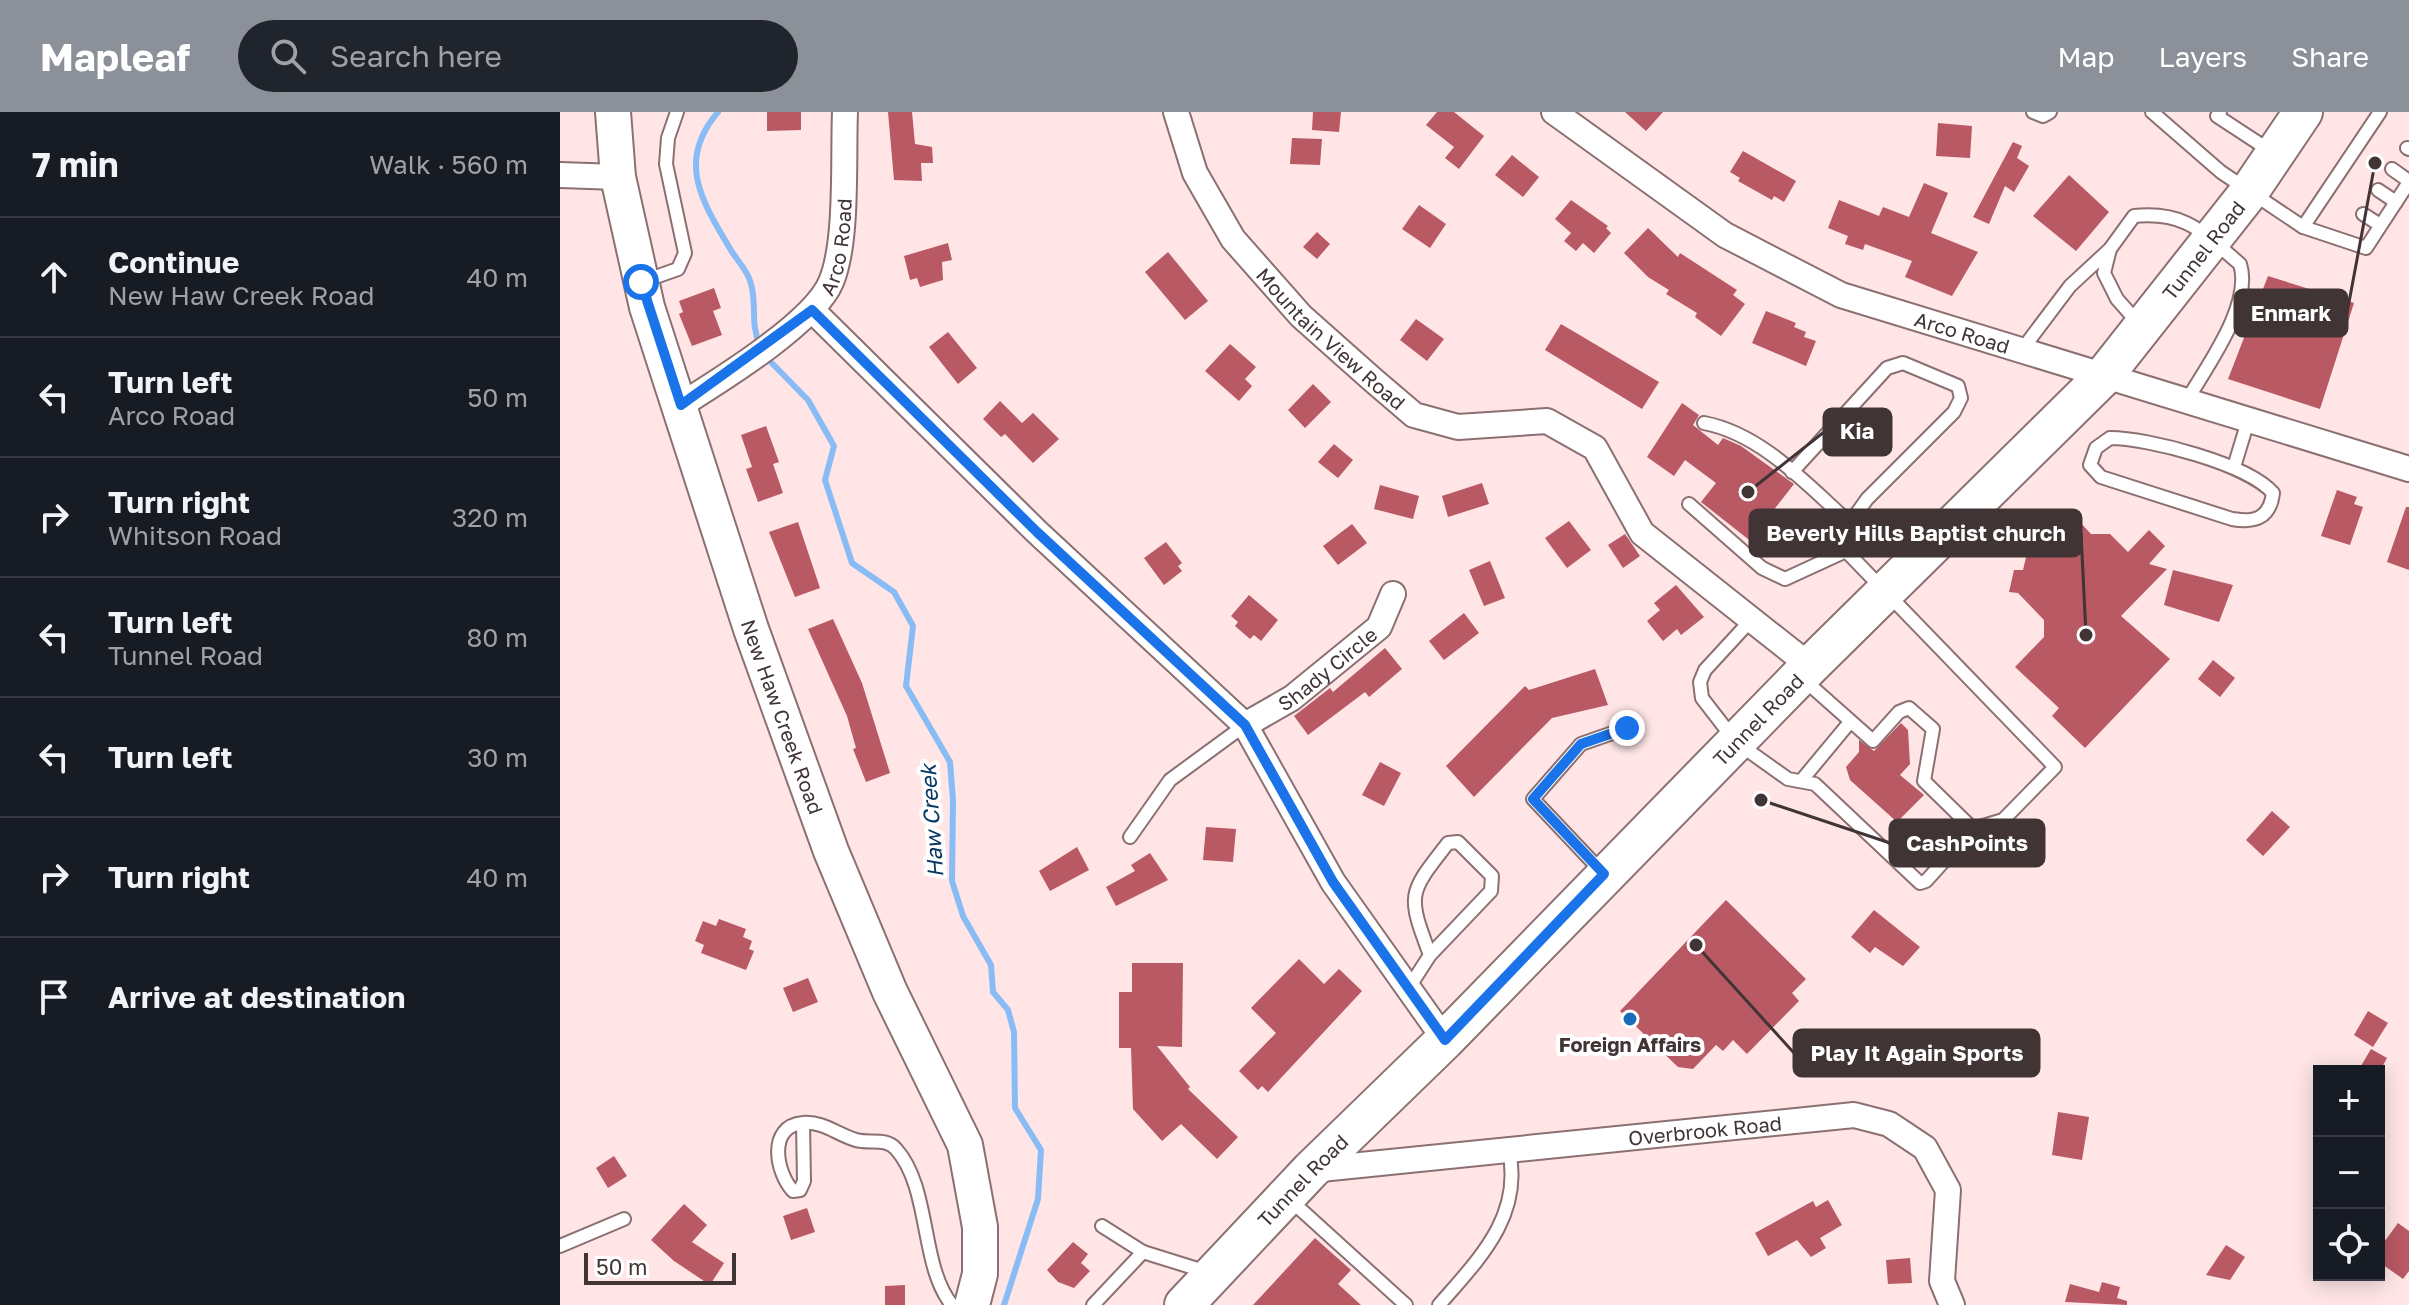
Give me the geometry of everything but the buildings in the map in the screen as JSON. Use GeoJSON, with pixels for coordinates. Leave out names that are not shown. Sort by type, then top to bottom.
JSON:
{"type":"FeatureCollection","features":[{"type":"Feature","properties":{"kind":"main road","name":"Tunnel Road"},"geometry":{"type":"LineString","coordinates":[[1184,1305],[1298,1183],[1445,1040],[1805,671],[2103,377],[2249,192],[2303,112]]}},
{"type":"Feature","properties":{"kind":"street","name":"New Haw Creek Road"},"geometry":{"type":"LineString","coordinates":[[613,112],[618,177],[641,282],[751,629],[831,851],[890,992],[965,1145],[980,1227],[980,1274],[972,1305]]}},
{"type":"Feature","properties":{"kind":"street","name":"Arco Road"},"geometry":{"type":"LineString","coordinates":[[681,405],[779,337],[812,310],[831,284],[839,256],[845,112]]}},
{"type":"Feature","properties":{"kind":"street","name":"Mountain View Road"},"geometry":{"type":"LineString","coordinates":[[1176,112],[1195,173],[1233,239],[1301,316],[1332,344],[1414,415],[1458,427],[1547,421],[1595,448],[1642,533],[1752,619],[1805,671]]}},
{"type":"Feature","properties":{"kind":"street","name":"Arco Road"},"geometry":{"type":"LineString","coordinates":[[1554,112],[1725,235],[1794,274],[1841,295],[2409,469]]}},
{"type":"Feature","properties":{"kind":"street"},"geometry":{"type":"LineString","coordinates":[[560,175],[618,177]]}},
{"type":"Feature","properties":{"kind":"street"},"geometry":{"type":"LineString","coordinates":[[812,310],[1037,532],[1245,725],[1333,882],[1445,1040]]}},
{"type":"Feature","properties":{"kind":"street","name":"Shady Circle"},"geometry":{"type":"LineString","coordinates":[[1245,725],[1292,698],[1379,627],[1393,594]]}},
{"type":"Feature","properties":{"kind":"street","name":"Overbrook Road"},"geometry":{"type":"LineString","coordinates":[[1298,1183],[1509,1151],[1854,1115],[1889,1124],[1925,1148],[1948,1190],[1942,1281],[1952,1305]]}},
{"type":"Feature","properties":{"kind":"lane"},"geometry":{"type":"LineString","coordinates":[[641,282],[678,269],[685,253],[666,164],[668,138],[677,112]]}},
{"type":"Feature","properties":{"kind":"lane"},"geometry":{"type":"LineString","coordinates":[[2033,112],[2043,116],[2050,112]]}},
{"type":"Feature","properties":{"kind":"lane"},"geometry":{"type":"LineString","coordinates":[[2152,112],[2249,192],[2303,227],[2366,248],[2409,181],[2392,169]]}},
{"type":"Feature","properties":{"kind":"lane"},"geometry":{"type":"LineString","coordinates":[[2220,112],[2217,116],[2275,154]]}},
{"type":"Feature","properties":{"kind":"lane"},"geometry":{"type":"LineString","coordinates":[[2303,227],[2380,112]]}},
{"type":"Feature","properties":{"kind":"lane"},"geometry":{"type":"LineString","coordinates":[[2372,124],[2384,132]]}},
{"type":"Feature","properties":{"kind":"lane"},"geometry":{"type":"LineString","coordinates":[[2357,146],[2369,154]]}},
{"type":"Feature","properties":{"kind":"lane"},"geometry":{"type":"LineString","coordinates":[[2343,167],[2355,175]]}},
{"type":"Feature","properties":{"kind":"lane"},"geometry":{"type":"LineString","coordinates":[[2327,190],[2340,199]]}},
{"type":"Feature","properties":{"kind":"lane"},"geometry":{"type":"LineString","coordinates":[[2378,190],[2396,202]]}},
{"type":"Feature","properties":{"kind":"lane"},"geometry":{"type":"LineString","coordinates":[[2021,351],[2070,286],[2110,249],[2134,216],[2157,214],[2188,220],[2240,264],[2243,273],[2234,319],[2186,402]]}},
{"type":"Feature","properties":{"kind":"lane"},"geometry":{"type":"LineString","coordinates":[[2363,214],[2380,225]]}},
{"type":"Feature","properties":{"kind":"lane"},"geometry":{"type":"LineString","coordinates":[[2110,249],[2104,273],[2117,299],[2142,328]]}},
{"type":"Feature","properties":{"kind":"lane"},"geometry":{"type":"LineString","coordinates":[[1792,472],[1887,368],[1903,363],[1958,386],[1961,398],[1954,412],[1867,499],[1850,523],[1846,551]]}},
{"type":"Feature","properties":{"kind":"lane"},"geometry":{"type":"LineString","coordinates":[[2234,467],[2248,421]]}},
{"type":"Feature","properties":{"kind":"lane"},"geometry":{"type":"LineString","coordinates":[[1704,423],[1729,428],[1792,472],[1850,523]]}},
{"type":"Feature","properties":{"kind":"lane"},"geometry":{"type":"LineString","coordinates":[[2110,438],[2130,438],[2234,467],[2262,480],[2273,493],[2271,507],[2262,518],[2249,522],[2232,519],[2101,477],[2090,465],[2096,448],[2110,438]]}},
{"type":"Feature","properties":{"kind":"lane"},"geometry":{"type":"LineString","coordinates":[[1689,504],[1762,568],[1785,579],[1846,551]]}},
{"type":"Feature","properties":{"kind":"lane"},"geometry":{"type":"LineString","coordinates":[[1752,619],[1705,670],[1700,682],[1702,698],[1736,742],[1788,779],[1815,784],[1920,883],[1973,829],[2003,820],[2055,767],[1846,551]]}},
{"type":"Feature","properties":{"kind":"lane"},"geometry":{"type":"LineString","coordinates":[[1805,671],[1850,722],[1873,741],[1899,712],[1909,708],[1933,729],[1924,781],[1973,829]]}},
{"type":"Feature","properties":{"kind":"lane"},"geometry":{"type":"LineString","coordinates":[[1801,781],[1850,722]]}},
{"type":"Feature","properties":{"kind":"lane"},"geometry":{"type":"LineString","coordinates":[[1130,837],[1170,780],[1245,725]]}},
{"type":"Feature","properties":{"kind":"lane"},"geometry":{"type":"LineString","coordinates":[[1604,874],[1533,799],[1581,744],[1627,728]]}},
{"type":"Feature","properties":{"kind":"lane"},"geometry":{"type":"LineString","coordinates":[[1408,989],[1430,955],[1491,891],[1492,876],[1458,842],[1448,843],[1417,882],[1414,911],[1430,955]]}},
{"type":"Feature","properties":{"kind":"lane"},"geometry":{"type":"LineString","coordinates":[[803,1123],[804,1181],[800,1190],[793,1191],[787,1184],[776,1155],[780,1138],[803,1123],[824,1126],[859,1141],[886,1142],[895,1147],[917,1197],[940,1285],[952,1305]]}},
{"type":"Feature","properties":{"kind":"lane"},"geometry":{"type":"LineString","coordinates":[[1439,1305],[1487,1249],[1507,1213],[1513,1179],[1509,1151]]}},
{"type":"Feature","properties":{"kind":"lane"},"geometry":{"type":"LineString","coordinates":[[1298,1183],[1406,1305]]}},
{"type":"Feature","properties":{"kind":"lane"},"geometry":{"type":"LineString","coordinates":[[560,1246],[624,1219]]}},
{"type":"Feature","properties":{"kind":"lane"},"geometry":{"type":"LineString","coordinates":[[1102,1226],[1143,1252],[1213,1274]]}},
{"type":"Feature","properties":{"kind":"lane"},"geometry":{"type":"LineString","coordinates":[[1093,1305],[1143,1252]]}},
{"type":"Feature","properties":{"kind":"waterway","name":"Haw Creek"},"geometry":{"type":"LineString","coordinates":[[718,112],[705,130],[698,148],[698,182],[712,216],[750,280],[755,330],[760,345]]}},
{"type":"Feature","properties":{"kind":"waterway","name":"Haw Creek"},"geometry":{"type":"LineString","coordinates":[[764,355],[808,400],[834,446],[825,480],[852,563],[894,592],[913,626],[906,686],[950,762],[952,881],[963,916],[991,965],[993,992],[1008,1010],[1014,1032],[1015,1108],[1041,1150],[1038,1199],[1004,1305]]}},
{"type":"Feature","properties":{"kind":"place","name":"Enmark"},"geometry":{"type":"Point","coordinates":[2375,163]}},
{"type":"Feature","properties":{"kind":"place","name":"Kia"},"geometry":{"type":"Point","coordinates":[1748,492]}},
{"type":"Feature","properties":{"kind":"place","name":"Beverly Hills Baptist church"},"geometry":{"type":"Point","coordinates":[2086,635]}},
{"type":"Feature","properties":{"kind":"place","name":"CashPoints"},"geometry":{"type":"Point","coordinates":[1761,800]}},
{"type":"Feature","properties":{"kind":"place","name":"Play It Again Sports"},"geometry":{"type":"Point","coordinates":[1696,945]}},
{"type":"Feature","properties":{"kind":"place","name":"Foreign Affairs"},"geometry":{"type":"Point","coordinates":[1630,1019]}},
{"type":"Feature","properties":{"kind":"route"},"geometry":{"type":"LineString","coordinates":[[641,282],[681,405],[779,337],[812,310],[1037,532],[1245,725],[1333,882],[1445,1040],[1604,874],[1533,799],[1581,744],[1627,728]]}}]}
